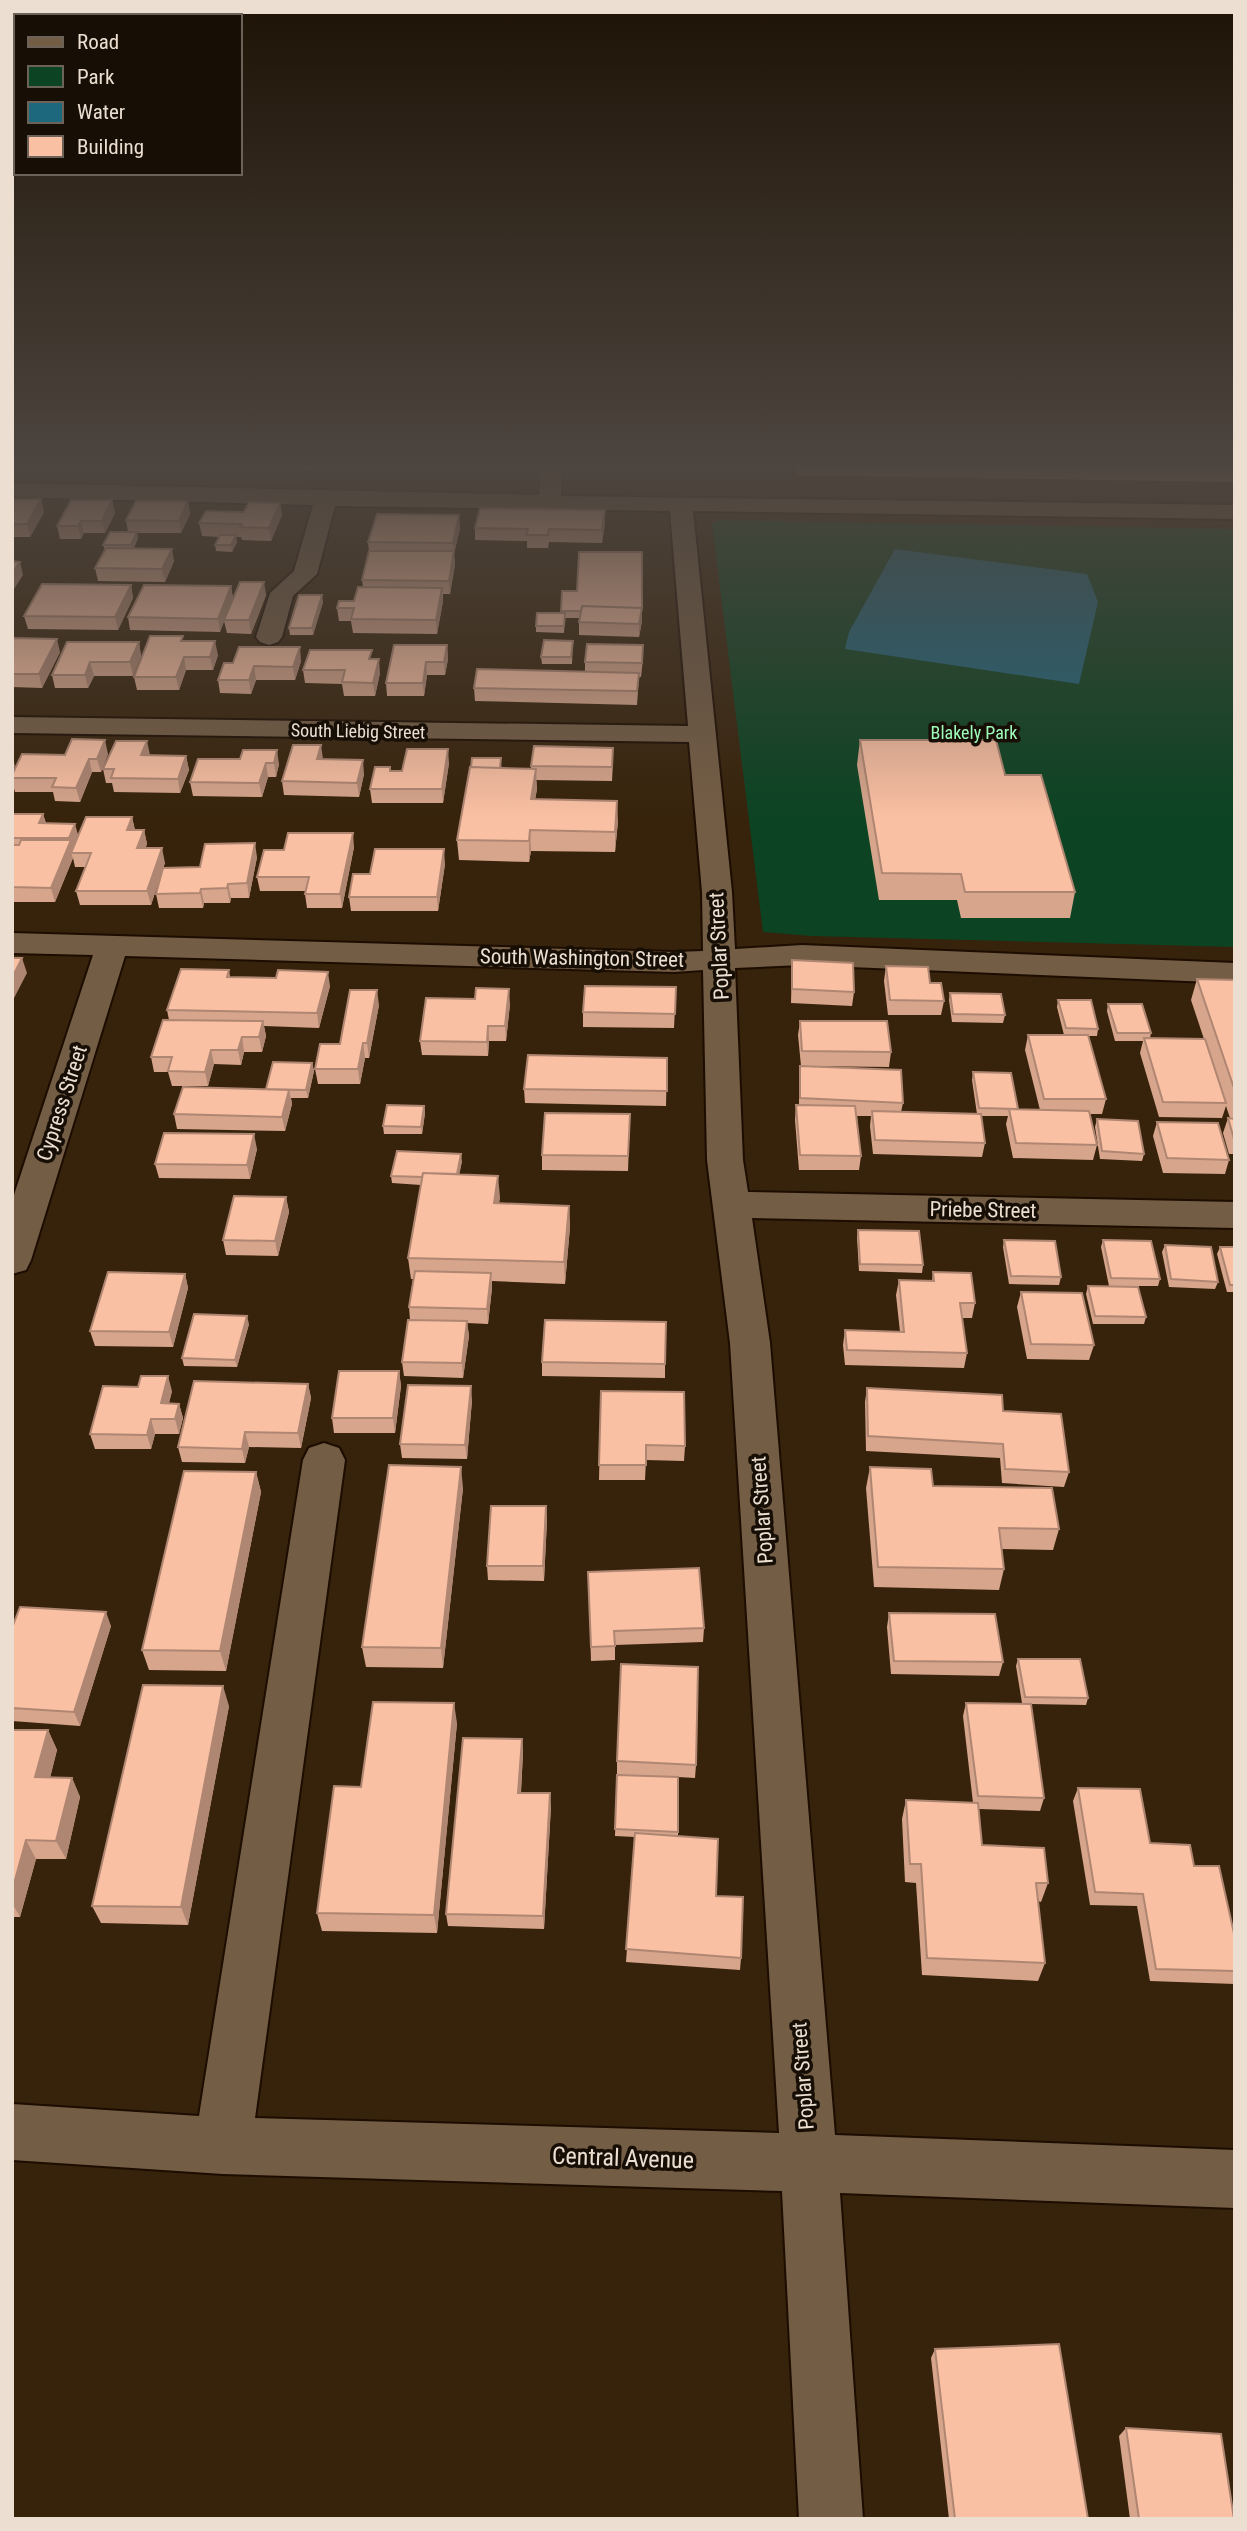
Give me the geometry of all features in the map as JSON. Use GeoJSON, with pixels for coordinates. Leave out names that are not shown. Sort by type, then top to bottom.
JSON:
{"type":"FeatureCollection","features":[{"type":"Feature","properties":{"kind":"street"},"geometry":{"type":"LineString","coordinates":[[270,637],[282,593],[296,581]]}},
{"type":"Feature","properties":{"kind":"street","name":"Poplar Street"},"geometry":{"type":"LineString","coordinates":[[688,581],[721,959],[725,1160],[750,1343],[809,2163],[831,2519]]}},
{"type":"Feature","properties":{"kind":"street","name":"South Liebig Street"},"geometry":{"type":"LineString","coordinates":[[12,725],[703,734]]}},
{"type":"Feature","properties":{"kind":"street","name":"South Washington Street"},"geometry":{"type":"LineString","coordinates":[[12,943],[674,962],[802,955],[1235,973]]}},
{"type":"Feature","properties":{"kind":"street","name":"Cypress Street"},"geometry":{"type":"LineString","coordinates":[[12,1260],[112,946]]}},
{"type":"Feature","properties":{"kind":"street","name":"Priebe Street"},"geometry":{"type":"LineString","coordinates":[[732,1205],[1235,1215]]}},
{"type":"Feature","properties":{"kind":"street"},"geometry":{"type":"LineString","coordinates":[[223,2146],[324,1460]]}},
{"type":"Feature","properties":{"kind":"street","name":"Central Avenue"},"geometry":{"type":"LineString","coordinates":[[12,2132],[223,2146],[809,2163],[1235,2179]]}},
{"type":"Feature","properties":{"kind":"green space","name":"Blakely Park"},"geometry":{"type":"Polygon","coordinates":[[[719,581],[1235,581],[1235,947],[811,936],[763,932],[719,581]]]}},
{"type":"Feature","properties":{"kind":"water"},"geometry":{"type":"Polygon","coordinates":[[[877,581],[1090,581],[1098,602],[1079,684],[845,649],[849,632],[877,581]]]}},
{"type":"Feature","properties":{"kind":"building"},"geometry":{"type":"Polygon","coordinates":[[[578,581],[642,581],[642,608],[582,606],[581,611],[561,611],[562,591],[577,591],[578,581]]]}},
{"type":"Feature","properties":{"kind":"building"},"geometry":{"type":"Polygon","coordinates":[[[240,582],[264,582],[249,620],[224,620],[240,582]]]}},
{"type":"Feature","properties":{"kind":"building"},"geometry":{"type":"Polygon","coordinates":[[[42,584],[131,585],[115,617],[24,616],[42,584]]]}},
{"type":"Feature","properties":{"kind":"building"},"geometry":{"type":"Polygon","coordinates":[[[144,585],[231,586],[218,619],[128,617],[144,585]]]}},
{"type":"Feature","properties":{"kind":"building"},"geometry":{"type":"Polygon","coordinates":[[[358,587],[442,588],[436,620],[351,619],[354,608],[337,608],[339,601],[354,601],[358,587]]]}},
{"type":"Feature","properties":{"kind":"building"},"geometry":{"type":"Polygon","coordinates":[[[299,595],[322,595],[312,628],[289,628],[299,595]]]}},
{"type":"Feature","properties":{"kind":"building"},"geometry":{"type":"Polygon","coordinates":[[[582,606],[642,608],[639,624],[579,622],[582,606]]]}},
{"type":"Feature","properties":{"kind":"building"},"geometry":{"type":"Polygon","coordinates":[[[537,613],[565,613],[564,626],[536,626],[537,613]]]}},
{"type":"Feature","properties":{"kind":"building"},"geometry":{"type":"Polygon","coordinates":[[[150,636],[183,636],[181,641],[215,641],[210,657],[184,657],[176,677],[134,677],[150,636]]]}},
{"type":"Feature","properties":{"kind":"building"},"geometry":{"type":"Polygon","coordinates":[[[12,638],[57,639],[39,674],[12,674],[12,638]]]}},
{"type":"Feature","properties":{"kind":"building"},"geometry":{"type":"Polygon","coordinates":[[[544,640],[573,641],[571,657],[541,657],[544,640]]]}},
{"type":"Feature","properties":{"kind":"building"},"geometry":{"type":"Polygon","coordinates":[[[67,642],[139,642],[130,662],[90,662],[85,675],[52,675],[67,642]]]}},
{"type":"Feature","properties":{"kind":"building"},"geometry":{"type":"Polygon","coordinates":[[[587,644],[643,645],[642,663],[585,662],[587,644]]]}},
{"type":"Feature","properties":{"kind":"building"},"geometry":{"type":"Polygon","coordinates":[[[394,645],[447,645],[444,662],[426,662],[423,683],[386,683],[394,645]]]}},
{"type":"Feature","properties":{"kind":"building"},"geometry":{"type":"Polygon","coordinates":[[[239,647],[300,647],[293,667],[254,666],[249,680],[218,680],[224,663],[233,663],[239,647]]]}},
{"type":"Feature","properties":{"kind":"building"},"geometry":{"type":"Polygon","coordinates":[[[310,650],[372,650],[369,659],[379,659],[373,683],[342,682],[345,670],[303,670],[310,650]]]}},
{"type":"Feature","properties":{"kind":"building"},"geometry":{"type":"Polygon","coordinates":[[[477,669],[639,673],[637,691],[474,688],[477,669]]]}},
{"type":"Feature","properties":{"kind":"building"},"geometry":{"type":"Polygon","coordinates":[[[72,739],[105,740],[97,759],[89,759],[76,788],[52,787],[56,778],[12,778],[22,754],[65,755],[72,739]]]}},
{"type":"Feature","properties":{"kind":"building"},"geometry":{"type":"Polygon","coordinates":[[[860,740],[996,740],[1005,775],[1041,775],[1075,892],[965,892],[961,874],[882,873],[860,740]]]}},
{"type":"Feature","properties":{"kind":"building"},"geometry":{"type":"Polygon","coordinates":[[[116,741],[147,741],[141,755],[186,756],[178,779],[111,778],[114,769],[103,769],[116,741]]]}},
{"type":"Feature","properties":{"kind":"building"},"geometry":{"type":"Polygon","coordinates":[[[293,745],[321,745],[317,759],[363,760],[357,783],[282,781],[293,745]]]}},
{"type":"Feature","properties":{"kind":"building"},"geometry":{"type":"Polygon","coordinates":[[[534,746],[613,748],[612,767],[531,766],[534,746]]]}},
{"type":"Feature","properties":{"kind":"building"},"geometry":{"type":"Polygon","coordinates":[[[407,749],[448,749],[442,789],[370,789],[375,767],[390,767],[390,771],[402,771],[407,749]]]}},
{"type":"Feature","properties":{"kind":"building"},"geometry":{"type":"Polygon","coordinates":[[[243,750],[277,750],[274,763],[266,763],[259,783],[190,782],[198,759],[240,759],[243,750]]]}},
{"type":"Feature","properties":{"kind":"building"},"geometry":{"type":"Polygon","coordinates":[[[472,758],[501,758],[500,768],[471,767],[472,758]]]}},
{"type":"Feature","properties":{"kind":"building"},"geometry":{"type":"Polygon","coordinates":[[[470,767],[536,769],[531,799],[617,801],[615,832],[530,830],[529,841],[457,840],[470,767]]]}},
{"type":"Feature","properties":{"kind":"building"},"geometry":{"type":"Polygon","coordinates":[[[12,814],[43,814],[39,823],[75,824],[69,838],[12,838],[12,814]]]}},
{"type":"Feature","properties":{"kind":"building"},"geometry":{"type":"Polygon","coordinates":[[[86,817],[132,817],[127,830],[144,830],[137,848],[162,848],[147,891],[76,891],[91,853],[71,853],[86,817]]]}},
{"type":"Feature","properties":{"kind":"building"},"geometry":{"type":"Polygon","coordinates":[[[288,833],[353,833],[340,894],[305,894],[309,877],[257,877],[264,850],[284,850],[288,833]]]}},
{"type":"Feature","properties":{"kind":"building"},"geometry":{"type":"Polygon","coordinates":[[[21,840],[71,840],[51,888],[12,887],[12,845],[19,845],[21,840]]]}},
{"type":"Feature","properties":{"kind":"building"},"geometry":{"type":"Polygon","coordinates":[[[255,843],[247,883],[228,884],[227,888],[201,889],[200,893],[156,894],[163,868],[200,867],[205,844],[255,843]]]}},
{"type":"Feature","properties":{"kind":"building"},"geometry":{"type":"Polygon","coordinates":[[[375,849],[444,849],[437,897],[349,897],[353,874],[370,874],[375,849]]]}},
{"type":"Feature","properties":{"kind":"building"},"geometry":{"type":"Polygon","coordinates":[[[12,958],[22,958],[12,978],[12,958]]]}},
{"type":"Feature","properties":{"kind":"building"},"geometry":{"type":"Polygon","coordinates":[[[792,960],[853,963],[854,992],[792,989],[792,960]]]}},
{"type":"Feature","properties":{"kind":"building"},"geometry":{"type":"Polygon","coordinates":[[[886,966],[928,967],[930,983],[941,983],[944,1001],[890,1000],[886,966]]]}},
{"type":"Feature","properties":{"kind":"building"},"geometry":{"type":"Polygon","coordinates":[[[181,969],[229,970],[227,977],[276,978],[278,970],[328,972],[317,1013],[167,1010],[181,969]]]}},
{"type":"Feature","properties":{"kind":"building"},"geometry":{"type":"Polygon","coordinates":[[[1197,979],[1235,980],[1235,1091],[1197,979]]]}},
{"type":"Feature","properties":{"kind":"building"},"geometry":{"type":"Polygon","coordinates":[[[585,986],[676,987],[675,1014],[583,1012],[585,986]]]}},
{"type":"Feature","properties":{"kind":"building"},"geometry":{"type":"Polygon","coordinates":[[[476,988],[509,989],[505,1026],[488,1026],[487,1042],[420,1041],[426,998],[475,999],[476,988]]]}},
{"type":"Feature","properties":{"kind":"building"},"geometry":{"type":"Polygon","coordinates":[[[350,990],[377,990],[367,1043],[363,1043],[358,1069],[315,1069],[320,1044],[340,1044],[350,990]]]}},
{"type":"Feature","properties":{"kind":"building"},"geometry":{"type":"Polygon","coordinates":[[[950,993],[1001,994],[1005,1015],[953,1014],[950,993]]]}},
{"type":"Feature","properties":{"kind":"building"},"geometry":{"type":"Polygon","coordinates":[[[1058,1000],[1091,1000],[1098,1029],[1066,1028],[1058,1000]]]}},
{"type":"Feature","properties":{"kind":"building"},"geometry":{"type":"Polygon","coordinates":[[[1108,1004],[1142,1004],[1151,1033],[1117,1033],[1108,1004]]]}},
{"type":"Feature","properties":{"kind":"building"},"geometry":{"type":"Polygon","coordinates":[[[163,1020],[263,1021],[259,1037],[242,1037],[238,1050],[211,1050],[205,1072],[168,1071],[172,1057],[151,1057],[163,1020]]]}},
{"type":"Feature","properties":{"kind":"building"},"geometry":{"type":"Polygon","coordinates":[[[800,1021],[887,1021],[891,1052],[802,1051],[800,1021]]]}},
{"type":"Feature","properties":{"kind":"building"},"geometry":{"type":"Polygon","coordinates":[[[1028,1035],[1088,1035],[1106,1099],[1044,1099],[1028,1035]]]}},
{"type":"Feature","properties":{"kind":"building"},"geometry":{"type":"Polygon","coordinates":[[[1144,1038],[1205,1039],[1226,1103],[1163,1102],[1144,1038]]]}},
{"type":"Feature","properties":{"kind":"building"},"geometry":{"type":"Polygon","coordinates":[[[528,1055],[667,1058],[667,1091],[524,1089],[528,1055]]]}},
{"type":"Feature","properties":{"kind":"building"},"geometry":{"type":"Polygon","coordinates":[[[273,1062],[312,1063],[306,1090],[266,1089],[273,1062]]]}},
{"type":"Feature","properties":{"kind":"building"},"geometry":{"type":"Polygon","coordinates":[[[800,1066],[901,1070],[903,1103],[800,1098],[800,1066]]]}},
{"type":"Feature","properties":{"kind":"building"},"geometry":{"type":"Polygon","coordinates":[[[973,1072],[1011,1073],[1018,1109],[979,1108],[973,1072]]]}},
{"type":"Feature","properties":{"kind":"building"},"geometry":{"type":"Polygon","coordinates":[[[183,1087],[289,1090],[282,1117],[174,1114],[183,1087]]]}},
{"type":"Feature","properties":{"kind":"building"},"geometry":{"type":"Polygon","coordinates":[[[387,1105],[424,1106],[421,1127],[383,1126],[387,1105]]]}},
{"type":"Feature","properties":{"kind":"building"},"geometry":{"type":"Polygon","coordinates":[[[796,1105],[855,1106],[861,1156],[800,1155],[796,1105]]]}},
{"type":"Feature","properties":{"kind":"building"},"geometry":{"type":"Polygon","coordinates":[[[1009,1109],[1089,1111],[1097,1145],[1016,1143],[1009,1109]]]}},
{"type":"Feature","properties":{"kind":"building"},"geometry":{"type":"Polygon","coordinates":[[[872,1111],[981,1114],[985,1143],[875,1140],[872,1111]]]}},
{"type":"Feature","properties":{"kind":"building"},"geometry":{"type":"Polygon","coordinates":[[[545,1113],[630,1114],[628,1156],[542,1155],[545,1113]]]}},
{"type":"Feature","properties":{"kind":"building"},"geometry":{"type":"Polygon","coordinates":[[[1228,1118],[1235,1119],[1235,1139],[1234,1139],[1228,1118]]]}},
{"type":"Feature","properties":{"kind":"building"},"geometry":{"type":"Polygon","coordinates":[[[1097,1119],[1138,1121],[1144,1154],[1102,1151],[1097,1119]]]}},
{"type":"Feature","properties":{"kind":"building"},"geometry":{"type":"Polygon","coordinates":[[[1157,1122],[1218,1123],[1229,1160],[1167,1158],[1157,1122]]]}},
{"type":"Feature","properties":{"kind":"building"},"geometry":{"type":"Polygon","coordinates":[[[164,1133],[254,1134],[247,1165],[155,1164],[164,1133]]]}},
{"type":"Feature","properties":{"kind":"building"},"geometry":{"type":"Polygon","coordinates":[[[397,1151],[461,1154],[457,1174],[391,1176],[397,1151]]]}},
{"type":"Feature","properties":{"kind":"building"},"geometry":{"type":"Polygon","coordinates":[[[423,1173],[498,1176],[494,1203],[569,1206],[564,1262],[408,1258],[423,1173]]]}},
{"type":"Feature","properties":{"kind":"building"},"geometry":{"type":"Polygon","coordinates":[[[234,1196],[286,1197],[275,1241],[223,1240],[234,1196]]]}},
{"type":"Feature","properties":{"kind":"building"},"geometry":{"type":"Polygon","coordinates":[[[858,1230],[919,1231],[923,1265],[860,1264],[858,1230]]]}},
{"type":"Feature","properties":{"kind":"building"},"geometry":{"type":"Polygon","coordinates":[[[1004,1240],[1055,1241],[1061,1277],[1011,1276],[1004,1240]]]}},
{"type":"Feature","properties":{"kind":"building"},"geometry":{"type":"Polygon","coordinates":[[[1103,1240],[1151,1241],[1160,1279],[1111,1278],[1103,1240]]]}},
{"type":"Feature","properties":{"kind":"building"},"geometry":{"type":"Polygon","coordinates":[[[1165,1245],[1211,1247],[1218,1282],[1171,1279],[1165,1245]]]}},
{"type":"Feature","properties":{"kind":"building"},"geometry":{"type":"Polygon","coordinates":[[[1220,1247],[1235,1247],[1235,1285],[1230,1285],[1220,1247]]]}},
{"type":"Feature","properties":{"kind":"building"},"geometry":{"type":"Polygon","coordinates":[[[415,1271],[491,1273],[487,1309],[409,1307],[415,1271]]]}},
{"type":"Feature","properties":{"kind":"building"},"geometry":{"type":"Polygon","coordinates":[[[108,1272],[185,1274],[169,1332],[90,1331],[108,1272]]]}},
{"type":"Feature","properties":{"kind":"building"},"geometry":{"type":"Polygon","coordinates":[[[933,1272],[971,1273],[975,1303],[960,1303],[967,1353],[847,1350],[845,1330],[904,1332],[899,1280],[934,1281],[933,1272]]]}},
{"type":"Feature","properties":{"kind":"building"},"geometry":{"type":"Polygon","coordinates":[[[1088,1286],[1138,1287],[1146,1317],[1095,1316],[1088,1286]]]}},
{"type":"Feature","properties":{"kind":"building"},"geometry":{"type":"Polygon","coordinates":[[[1021,1292],[1082,1293],[1094,1345],[1031,1344],[1021,1292]]]}},
{"type":"Feature","properties":{"kind":"building"},"geometry":{"type":"Polygon","coordinates":[[[194,1314],[247,1316],[235,1360],[182,1358],[194,1314]]]}},
{"type":"Feature","properties":{"kind":"building"},"geometry":{"type":"Polygon","coordinates":[[[408,1320],[467,1321],[462,1363],[402,1362],[408,1320]]]}},
{"type":"Feature","properties":{"kind":"building"},"geometry":{"type":"Polygon","coordinates":[[[545,1320],[666,1322],[665,1364],[542,1362],[545,1320]]]}},
{"type":"Feature","properties":{"kind":"building"},"geometry":{"type":"Polygon","coordinates":[[[339,1371],[399,1371],[393,1418],[332,1418],[339,1371]]]}},
{"type":"Feature","properties":{"kind":"building"},"geometry":{"type":"Polygon","coordinates":[[[141,1376],[168,1376],[161,1403],[179,1404],[175,1419],[151,1419],[147,1435],[90,1434],[103,1386],[138,1387],[141,1376]]]}},
{"type":"Feature","properties":{"kind":"building"},"geometry":{"type":"Polygon","coordinates":[[[194,1381],[308,1384],[298,1433],[245,1432],[242,1449],[178,1447],[194,1381]]]}},
{"type":"Feature","properties":{"kind":"building"},"geometry":{"type":"Polygon","coordinates":[[[408,1385],[471,1386],[465,1445],[400,1444],[408,1385]]]}},
{"type":"Feature","properties":{"kind":"building"},"geometry":{"type":"Polygon","coordinates":[[[867,1388],[1002,1395],[1003,1411],[1061,1414],[1069,1472],[1005,1469],[1003,1444],[868,1436],[867,1388]]]}},
{"type":"Feature","properties":{"kind":"building"},"geometry":{"type":"Polygon","coordinates":[[[601,1391],[684,1392],[685,1446],[646,1445],[646,1465],[599,1465],[601,1391]]]}},
{"type":"Feature","properties":{"kind":"building"},"geometry":{"type":"Polygon","coordinates":[[[389,1465],[461,1467],[441,1648],[362,1647],[389,1465]]]}},
{"type":"Feature","properties":{"kind":"building"},"geometry":{"type":"Polygon","coordinates":[[[870,1467],[931,1469],[933,1486],[1052,1488],[1059,1529],[999,1528],[1004,1569],[878,1567],[870,1467]]]}},
{"type":"Feature","properties":{"kind":"building"},"geometry":{"type":"Polygon","coordinates":[[[184,1471],[256,1472],[220,1651],[142,1650],[184,1471]]]}},
{"type":"Feature","properties":{"kind":"building"},"geometry":{"type":"Polygon","coordinates":[[[491,1506],[546,1506],[543,1566],[487,1566],[491,1506]]]}},
{"type":"Feature","properties":{"kind":"building"},"geometry":{"type":"Polygon","coordinates":[[[699,1568],[704,1628],[614,1631],[615,1646],[591,1647],[588,1572],[699,1568]]]}},
{"type":"Feature","properties":{"kind":"building"},"geometry":{"type":"Polygon","coordinates":[[[20,1607],[106,1612],[74,1712],[12,1708],[12,1628],[20,1607]]]}},
{"type":"Feature","properties":{"kind":"building"},"geometry":{"type":"Polygon","coordinates":[[[889,1613],[995,1614],[1003,1662],[894,1661],[889,1613]]]}},
{"type":"Feature","properties":{"kind":"building"},"geometry":{"type":"Polygon","coordinates":[[[1018,1659],[1080,1659],[1088,1698],[1025,1697],[1018,1659]]]}},
{"type":"Feature","properties":{"kind":"building"},"geometry":{"type":"Polygon","coordinates":[[[621,1664],[698,1667],[696,1765],[617,1761],[621,1664]]]}},
{"type":"Feature","properties":{"kind":"building"},"geometry":{"type":"Polygon","coordinates":[[[143,1685],[223,1686],[181,1907],[92,1906],[143,1685]]]}},
{"type":"Feature","properties":{"kind":"building"},"geometry":{"type":"Polygon","coordinates":[[[373,1702],[454,1703],[434,1915],[317,1913],[334,1786],[361,1787],[373,1702]]]}},
{"type":"Feature","properties":{"kind":"building"},"geometry":{"type":"Polygon","coordinates":[[[966,1703],[1031,1704],[1044,1798],[978,1796],[966,1703]]]}},
{"type":"Feature","properties":{"kind":"building"},"geometry":{"type":"Polygon","coordinates":[[[12,1730],[48,1730],[35,1777],[72,1778],[56,1841],[26,1840],[12,1891],[12,1730]]]}},
{"type":"Feature","properties":{"kind":"building"},"geometry":{"type":"Polygon","coordinates":[[[463,1738],[522,1739],[518,1793],[550,1793],[543,1916],[446,1914],[463,1738]]]}},
{"type":"Feature","properties":{"kind":"building"},"geometry":{"type":"Polygon","coordinates":[[[617,1775],[678,1777],[678,1832],[615,1829],[617,1775]]]}},
{"type":"Feature","properties":{"kind":"building"},"geometry":{"type":"Polygon","coordinates":[[[1078,1788],[1140,1789],[1150,1843],[1190,1845],[1194,1866],[1219,1866],[1235,1938],[1235,1971],[1156,1969],[1143,1894],[1095,1892],[1078,1788]]]}},
{"type":"Feature","properties":{"kind":"building"},"geometry":{"type":"Polygon","coordinates":[[[906,1800],[978,1803],[982,1845],[1044,1848],[1048,1883],[1036,1883],[1045,1963],[927,1958],[921,1864],[910,1864],[906,1800]]]}},
{"type":"Feature","properties":{"kind":"building"},"geometry":{"type":"Polygon","coordinates":[[[635,1833],[718,1839],[716,1896],[743,1897],[741,1958],[626,1949],[635,1833]]]}},
{"type":"Feature","properties":{"kind":"building"},"geometry":{"type":"Polygon","coordinates":[[[1059,2344],[1088,2519],[955,2519],[935,2349],[1059,2344]]]}},
{"type":"Feature","properties":{"kind":"building"},"geometry":{"type":"Polygon","coordinates":[[[1126,2428],[1221,2434],[1234,2519],[1139,2519],[1126,2428]]]}}]}
